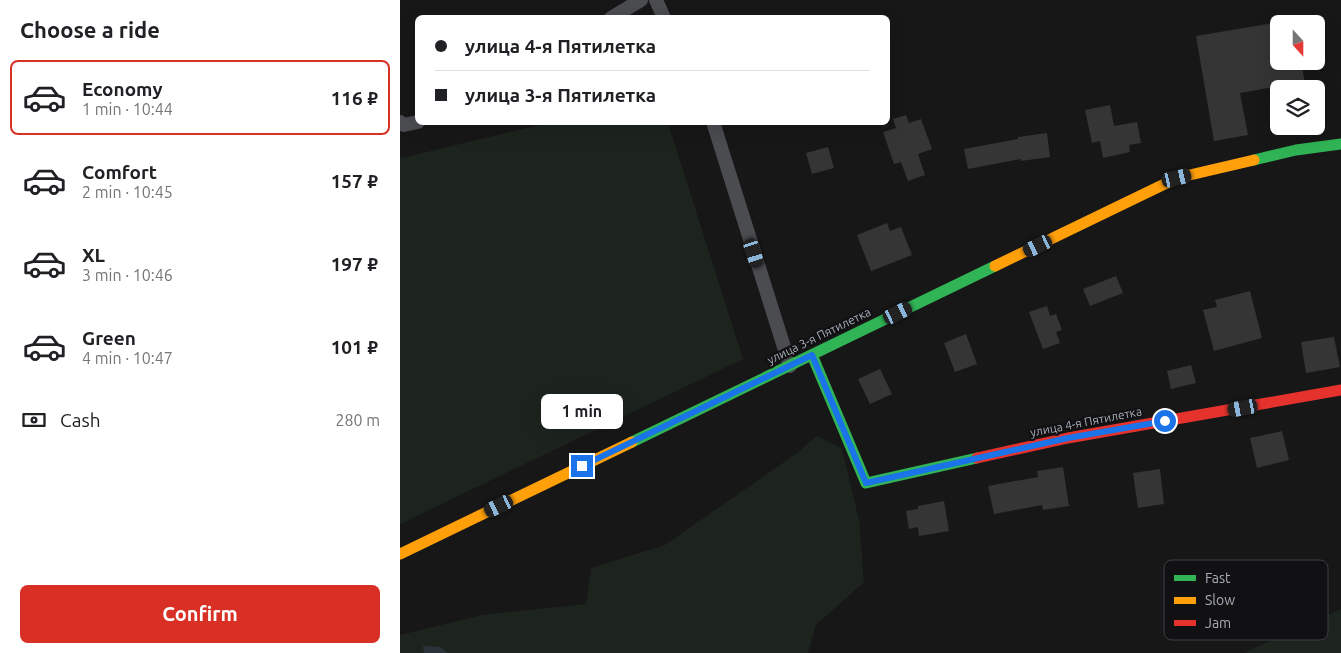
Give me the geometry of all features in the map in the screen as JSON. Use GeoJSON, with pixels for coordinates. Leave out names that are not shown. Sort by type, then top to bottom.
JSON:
{"type":"FeatureCollection","features":[{"type":"Feature","properties":{"kind":"main road","name":"улица 3-я Пятилетка"},"geometry":{"type":"LineString","coordinates":[[400,554],[1177,178],[1296,150],[1341,144]]}},
{"type":"Feature","properties":{"kind":"main road","name":"улица 4-я Пятилетка"},"geometry":{"type":"LineString","coordinates":[[812,355],[866,483],[1068,438],[1341,390]]}},
{"type":"Feature","properties":{"kind":"street"},"geometry":{"type":"LineString","coordinates":[[616,15],[641,0]]}},
{"type":"Feature","properties":{"kind":"street"},"geometry":{"type":"LineString","coordinates":[[656,0],[663,15]]}},
{"type":"Feature","properties":{"kind":"street"},"geometry":{"type":"LineString","coordinates":[[400,122],[404,125],[415,123]]}},
{"type":"Feature","properties":{"kind":"street"},"geometry":{"type":"LineString","coordinates":[[714,125],[790,366]]}},
{"type":"Feature","properties":{"kind":"shaded area"},"geometry":{"type":"Polygon","coordinates":[[[540,125],[669,125],[743,359],[400,524],[400,156],[402,158],[540,125]]]}},
{"type":"Feature","properties":{"kind":"shaded area"},"geometry":{"type":"Polygon","coordinates":[[[817,436],[842,449],[859,520],[864,582],[816,625],[808,653],[400,653],[400,635],[482,615],[586,604],[591,568],[665,545],[797,453],[817,436]]]}},
{"type":"Feature","properties":{"kind":"shaded area"},"geometry":{"type":"Polygon","coordinates":[[[1341,609],[1341,653],[1244,653],[1273,640],[1328,640],[1328,615],[1341,609]]]}},
{"type":"Feature","properties":{"kind":"shaded area"},"geometry":{"type":"Polygon","coordinates":[[[423,646],[440,647],[448,653],[424,653],[423,646]]]}},
{"type":"Feature","properties":{"kind":"building"},"geometry":{"type":"Polygon","coordinates":[[[1270,24],[1270,70],[1303,70],[1304,80],[1270,80],[1270,88],[1240,93],[1248,135],[1214,141],[1196,36],[1270,24]]]}},
{"type":"Feature","properties":{"kind":"building"},"geometry":{"type":"Polygon","coordinates":[[[1110,105],[1114,126],[1137,122],[1141,143],[1129,145],[1130,152],[1103,158],[1100,141],[1092,143],[1085,110],[1110,105]]]}},
{"type":"Feature","properties":{"kind":"building"},"geometry":{"type":"Polygon","coordinates":[[[906,115],[909,123],[921,119],[932,149],[918,154],[925,175],[908,181],[901,162],[894,164],[883,132],[896,128],[893,119],[906,115]]]}},
{"type":"Feature","properties":{"kind":"building"},"geometry":{"type":"Polygon","coordinates":[[[1047,133],[1050,157],[1021,161],[1021,159],[968,169],[964,149],[1018,139],[1018,137],[1047,133]]]}},
{"type":"Feature","properties":{"kind":"building"},"geometry":{"type":"Polygon","coordinates":[[[828,147],[834,168],[812,174],[806,153],[828,147]]]}},
{"type":"Feature","properties":{"kind":"building"},"geometry":{"type":"Polygon","coordinates":[[[887,223],[890,231],[901,227],[912,255],[871,271],[857,235],[887,223]]]}},
{"type":"Feature","properties":{"kind":"building"},"geometry":{"type":"Polygon","coordinates":[[[1116,276],[1123,293],[1090,306],[1083,289],[1116,276]]]}},
{"type":"Feature","properties":{"kind":"building"},"geometry":{"type":"Polygon","coordinates":[[[1250,291],[1262,338],[1214,351],[1203,310],[1217,307],[1215,300],[1250,291]]]}},
{"type":"Feature","properties":{"kind":"building"},"geometry":{"type":"Polygon","coordinates":[[[1047,306],[1050,316],[1056,314],[1062,330],[1056,332],[1060,343],[1043,349],[1029,312],[1047,306]]]}},
{"type":"Feature","properties":{"kind":"building"},"geometry":{"type":"Polygon","coordinates":[[[966,334],[977,364],[955,372],[944,343],[966,334]]]}},
{"type":"Feature","properties":{"kind":"building"},"geometry":{"type":"Polygon","coordinates":[[[1334,337],[1340,367],[1306,373],[1301,342],[1334,337]]]}},
{"type":"Feature","properties":{"kind":"building"},"geometry":{"type":"Polygon","coordinates":[[[1191,365],[1196,383],[1171,389],[1167,371],[1191,365]]]}},
{"type":"Feature","properties":{"kind":"building"},"geometry":{"type":"Polygon","coordinates":[[[880,369],[892,394],[870,404],[858,379],[880,369]]]}},
{"type":"Feature","properties":{"kind":"building"},"geometry":{"type":"Polygon","coordinates":[[[1282,431],[1289,460],[1257,468],[1250,438],[1282,431]]]}},
{"type":"Feature","properties":{"kind":"building"},"geometry":{"type":"Polygon","coordinates":[[[1063,467],[1069,506],[1043,510],[1042,505],[994,514],[988,486],[1038,477],[1037,471],[1063,467]]]}},
{"type":"Feature","properties":{"kind":"building"},"geometry":{"type":"Polygon","coordinates":[[[1160,469],[1164,504],[1138,508],[1133,473],[1160,469]]]}},
{"type":"Feature","properties":{"kind":"building"},"geometry":{"type":"Polygon","coordinates":[[[944,501],[949,531],[919,536],[918,527],[909,529],[906,511],[918,509],[918,506],[944,501]]]}},
{"type":"Feature","properties":{"kind":"traffic: fast"},"geometry":{"type":"LineString","coordinates":[[1254,160],[1296,150],[1341,144]]}},
{"type":"Feature","properties":{"kind":"traffic: fast"},"geometry":{"type":"LineString","coordinates":[[632,442],[995,266]]}},
{"type":"Feature","properties":{"kind":"traffic: fast"},"geometry":{"type":"LineString","coordinates":[[812,355],[866,483],[977,458]]}},
{"type":"Feature","properties":{"kind":"traffic: slow"},"geometry":{"type":"LineString","coordinates":[[995,266],[1177,178],[1254,160]]}},
{"type":"Feature","properties":{"kind":"traffic: slow"},"geometry":{"type":"LineString","coordinates":[[400,554],[632,442]]}},
{"type":"Feature","properties":{"kind":"traffic: jam"},"geometry":{"type":"LineString","coordinates":[[977,458],[1068,438],[1341,390]]}},
{"type":"Feature","properties":{"kind":"route"},"geometry":{"type":"LineString","coordinates":[[582,466],[812,355],[866,483],[1068,438],[1165,421]]}}]}
